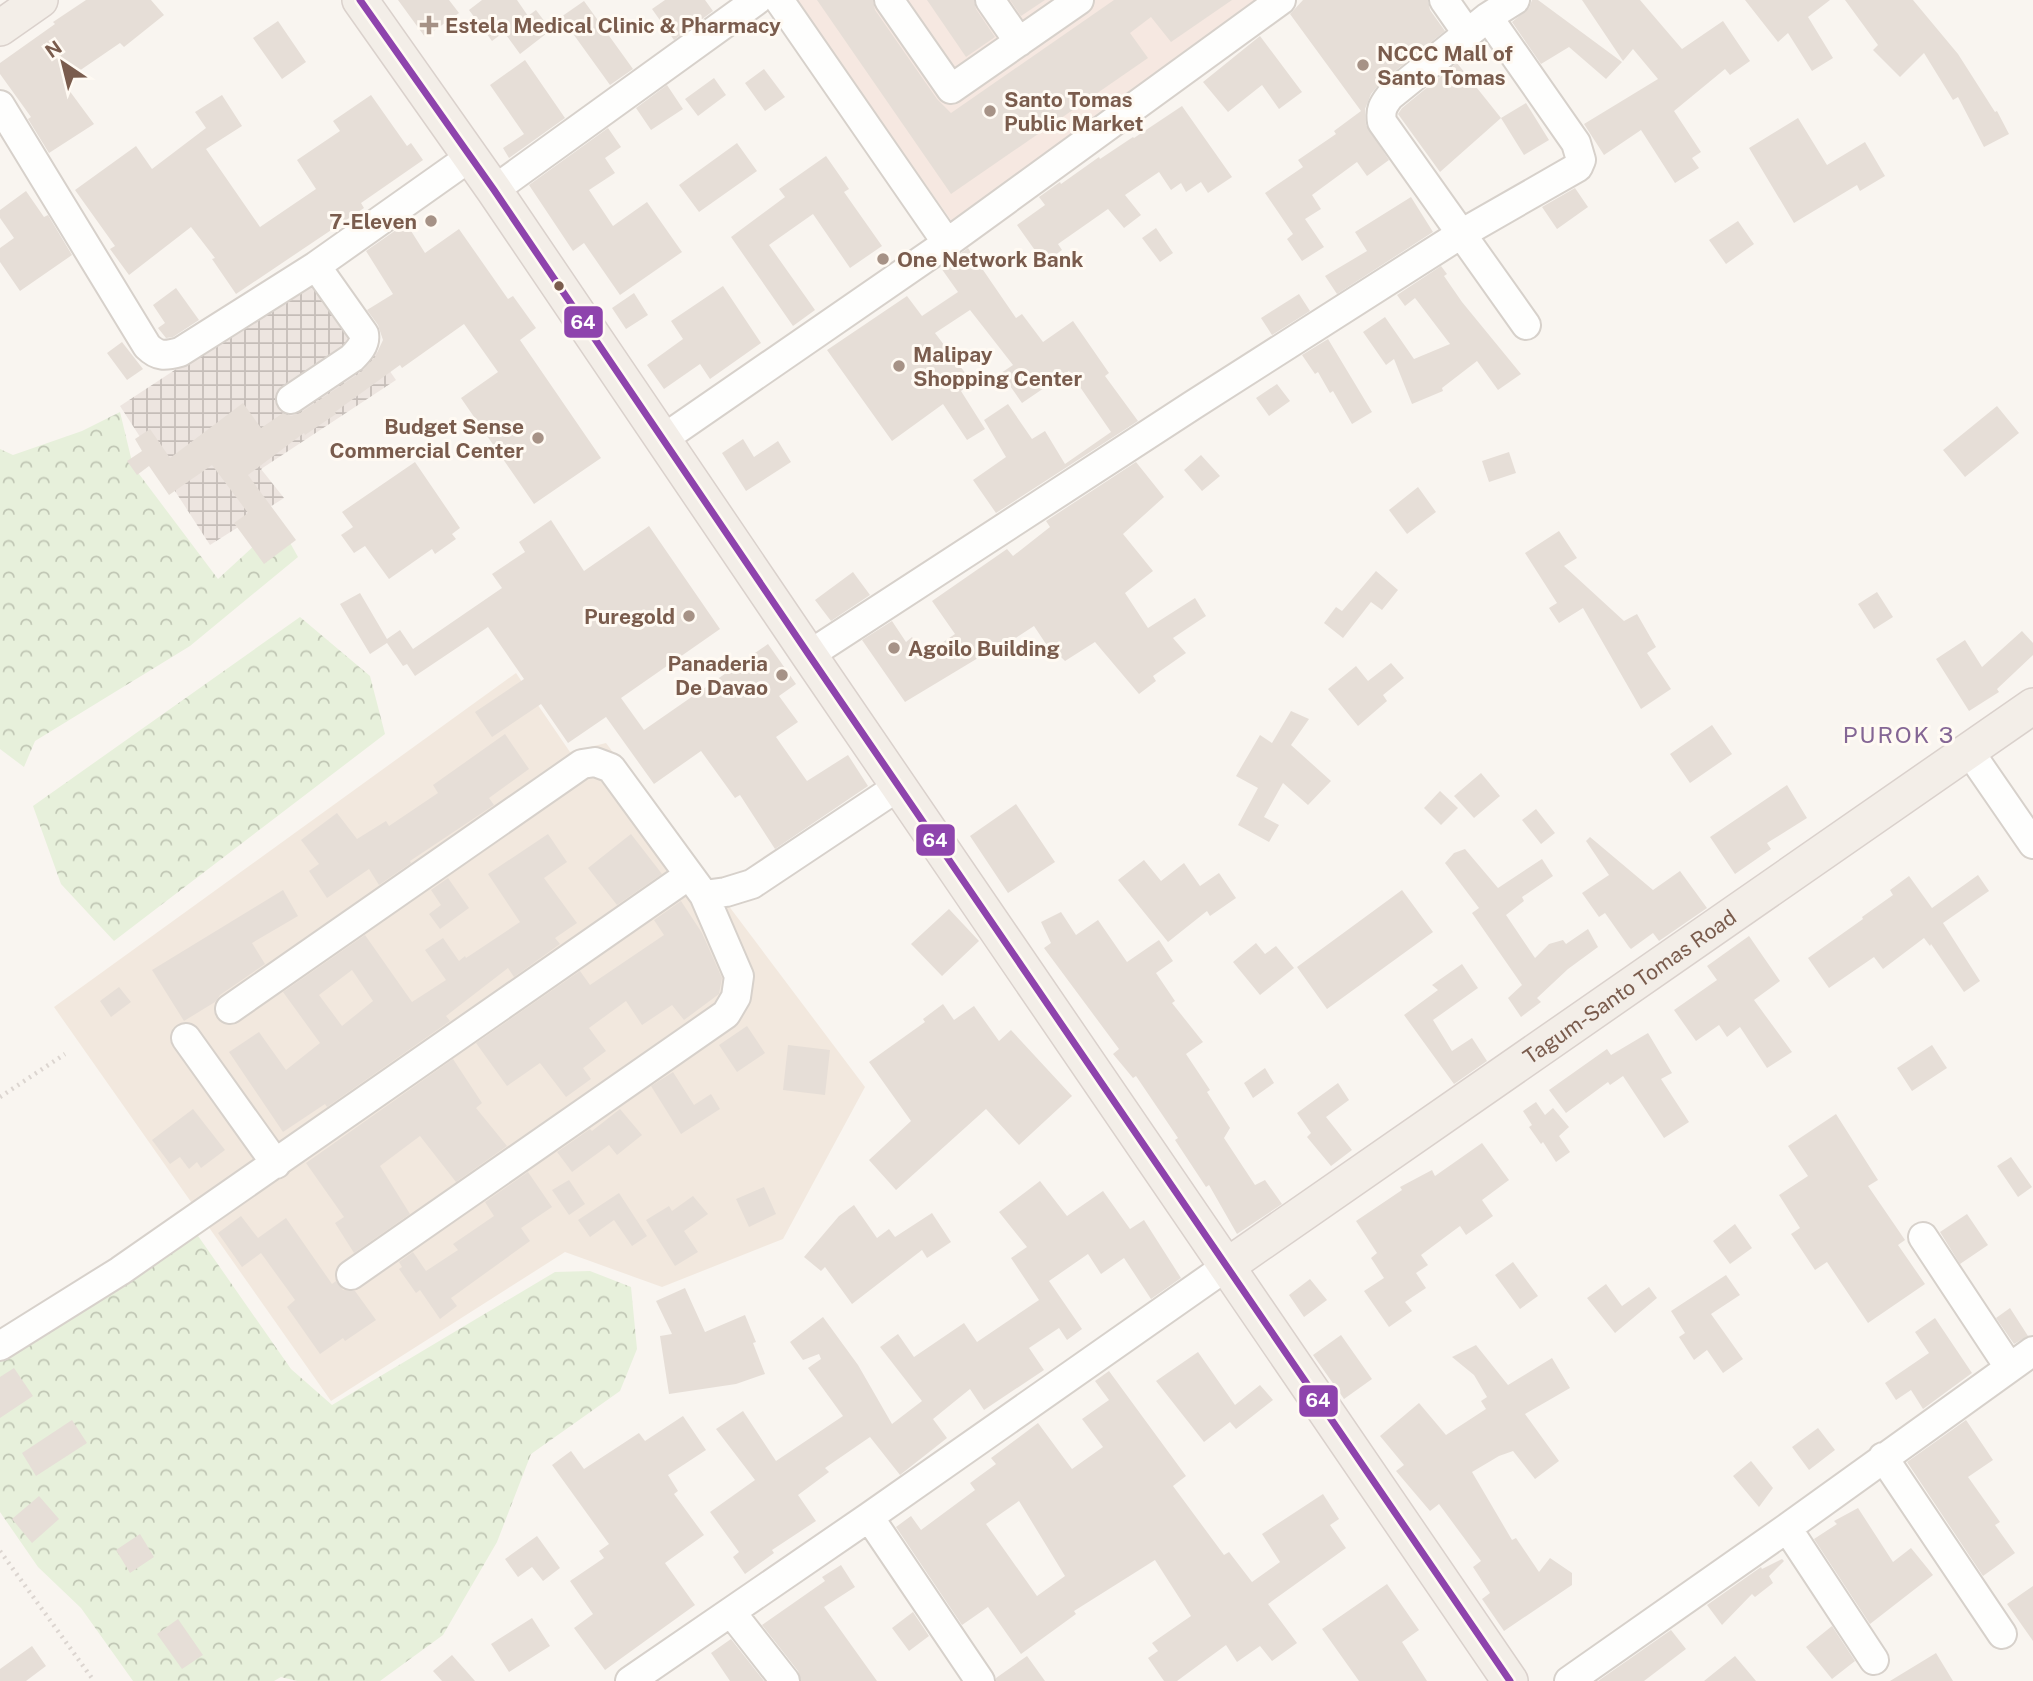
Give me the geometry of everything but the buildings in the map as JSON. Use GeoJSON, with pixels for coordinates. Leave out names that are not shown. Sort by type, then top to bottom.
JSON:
{"type":"FeatureCollection","features":[{"type":"Feature","properties":{"kind":"main road"},"geometry":{"type":"LineString","coordinates":[[360,0],[494,190],[808,655],[1510,1681]]}},
{"type":"Feature","properties":{"kind":"main road"},"geometry":{"type":"LineString","coordinates":[[0,28],[33,2]]}},
{"type":"Feature","properties":{"kind":"main road","name":"Tagum-Santo Tomas Road"},"geometry":{"type":"LineString","coordinates":[[1227,1266],[2033,706]]}},
{"type":"Feature","properties":{"kind":"street"},"geometry":{"type":"LineString","coordinates":[[494,190],[757,0]]}},
{"type":"Feature","properties":{"kind":"street"},"geometry":{"type":"LineString","coordinates":[[779,0],[947,243]]}},
{"type":"Feature","properties":{"kind":"street"},"geometry":{"type":"LineString","coordinates":[[889,0],[951,89],[1079,0]]}},
{"type":"Feature","properties":{"kind":"street"},"geometry":{"type":"LineString","coordinates":[[990,0],[1019,42]]}},
{"type":"Feature","properties":{"kind":"street"},"geometry":{"type":"LineString","coordinates":[[663,439],[947,243],[1281,0]]}},
{"type":"Feature","properties":{"kind":"street"},"geometry":{"type":"LineString","coordinates":[[808,655],[1461,234],[1578,167],[1581,160],[1576,144],[1478,25],[1444,0]]}},
{"type":"Feature","properties":{"kind":"street"},"geometry":{"type":"LineString","coordinates":[[1515,0],[1478,25],[1390,96],[1382,107],[1381,115],[1382,121],[1526,325]]}},
{"type":"Feature","properties":{"kind":"street"},"geometry":{"type":"LineString","coordinates":[[0,105],[147,346],[156,354],[165,356],[180,352],[316,266],[470,157]]}},
{"type":"Feature","properties":{"kind":"street"},"geometry":{"type":"LineString","coordinates":[[291,399],[352,358],[365,339],[316,266]]}},
{"type":"Feature","properties":{"kind":"street"},"geometry":{"type":"LineString","coordinates":[[1969,751],[2033,844]]}},
{"type":"Feature","properties":{"kind":"street"},"geometry":{"type":"LineString","coordinates":[[230,1009],[561,778],[589,762],[601,763],[611,768],[696,885],[739,976],[736,997],[726,1014],[351,1275]]}},
{"type":"Feature","properties":{"kind":"street"},"geometry":{"type":"LineString","coordinates":[[0,1346],[120,1271],[696,885],[726,892],[752,884],[899,786]]}},
{"type":"Feature","properties":{"kind":"street"},"geometry":{"type":"LineString","coordinates":[[186,1038],[276,1164]]}},
{"type":"Feature","properties":{"kind":"street"},"geometry":{"type":"LineString","coordinates":[[1923,1237],[2009,1367]]}},
{"type":"Feature","properties":{"kind":"street"},"geometry":{"type":"LineString","coordinates":[[630,1681],[1227,1266]]}},
{"type":"Feature","properties":{"kind":"street"},"geometry":{"type":"LineString","coordinates":[[1569,1681],[2033,1351]]}},
{"type":"Feature","properties":{"kind":"street"},"geometry":{"type":"LineString","coordinates":[[1882,1457],[2002,1634]]}},
{"type":"Feature","properties":{"kind":"street"},"geometry":{"type":"LineString","coordinates":[[869,1517],[980,1681]]}},
{"type":"Feature","properties":{"kind":"street"},"geometry":{"type":"LineString","coordinates":[[1787,1528],[1874,1660]]}},
{"type":"Feature","properties":{"kind":"street"},"geometry":{"type":"LineString","coordinates":[[731,1612],[786,1681]]}},
{"type":"Feature","properties":{"kind":"path"},"geometry":{"type":"LineString","coordinates":[[0,1097],[65,1054]]}},
{"type":"Feature","properties":{"kind":"path"},"geometry":{"type":"LineString","coordinates":[[0,1551],[94,1681]]}},
{"type":"Feature","properties":{"kind":"shaded area","name":"Santo Tomas Public Market"},"geometry":{"type":"Polygon","coordinates":[[[794,0],[1262,0],[953,223],[794,0]]]}},
{"type":"Feature","properties":{"kind":"shaded area"},"geometry":{"type":"Polygon","coordinates":[[[322,273],[396,380],[261,469],[284,498],[210,545],[120,406],[322,273]]]}},
{"type":"Feature","properties":{"kind":"shaded area"},"geometry":{"type":"Polygon","coordinates":[[[516,673],[570,752],[606,743],[865,1087],[783,1239],[662,1287],[565,1252],[331,1401],[54,1007],[516,673]]]}},
{"type":"Feature","properties":{"kind":"green space"},"geometry":{"type":"Polygon","coordinates":[[[120,412],[133,466],[218,579],[279,523],[298,557],[190,646],[35,741],[24,767],[0,749],[0,449],[13,455],[82,431],[120,412]]]}},
{"type":"Feature","properties":{"kind":"green space"},"geometry":{"type":"Polygon","coordinates":[[[300,617],[370,676],[385,734],[114,941],[61,884],[33,806],[300,617]]]}},
{"type":"Feature","properties":{"kind":"green space"},"geometry":{"type":"Polygon","coordinates":[[[196,1233],[291,1369],[332,1405],[555,1272],[590,1271],[631,1287],[637,1349],[620,1391],[531,1454],[497,1542],[443,1635],[380,1681],[297,1681],[281,1677],[274,1681],[133,1681],[81,1608],[38,1567],[0,1512],[0,1361],[196,1233]]]}},
{"type":"Feature","properties":{"kind":"transit line","name":"64"},"geometry":{"type":"LineString","coordinates":[[360,0],[494,190],[1510,1681]]}},
{"type":"Feature","properties":{"kind":"place","name":"Estela Medical Clinic & Pharmacy"},"geometry":{"type":"Point","coordinates":[429,25]}},
{"type":"Feature","properties":{"kind":"place","name":"NCCC Mall of Santo Tomas"},"geometry":{"type":"Point","coordinates":[1363,65]}},
{"type":"Feature","properties":{"kind":"place","name":"Santo Tomas Public Market"},"geometry":{"type":"Point","coordinates":[990,111]}},
{"type":"Feature","properties":{"kind":"place","name":"7-Eleven"},"geometry":{"type":"Point","coordinates":[431,221]}},
{"type":"Feature","properties":{"kind":"place","name":"One Network Bank"},"geometry":{"type":"Point","coordinates":[883,259]}},
{"type":"Feature","properties":{"kind":"place","name":"Malipay Shopping Center"},"geometry":{"type":"Point","coordinates":[899,366]}},
{"type":"Feature","properties":{"kind":"place","name":"Budget Sense Commercial Center"},"geometry":{"type":"Point","coordinates":[538,438]}},
{"type":"Feature","properties":{"kind":"place","name":"Puregold"},"geometry":{"type":"Point","coordinates":[689,616]}},
{"type":"Feature","properties":{"kind":"place","name":"Agoilo Building"},"geometry":{"type":"Point","coordinates":[894,648]}},
{"type":"Feature","properties":{"kind":"place","name":"Panaderia De Davao"},"geometry":{"type":"Point","coordinates":[782,675]}},
{"type":"Feature","properties":{"kind":"district","name":"PUROK 3"},"geometry":{"type":"Point","coordinates":[1899,734]}}]}
